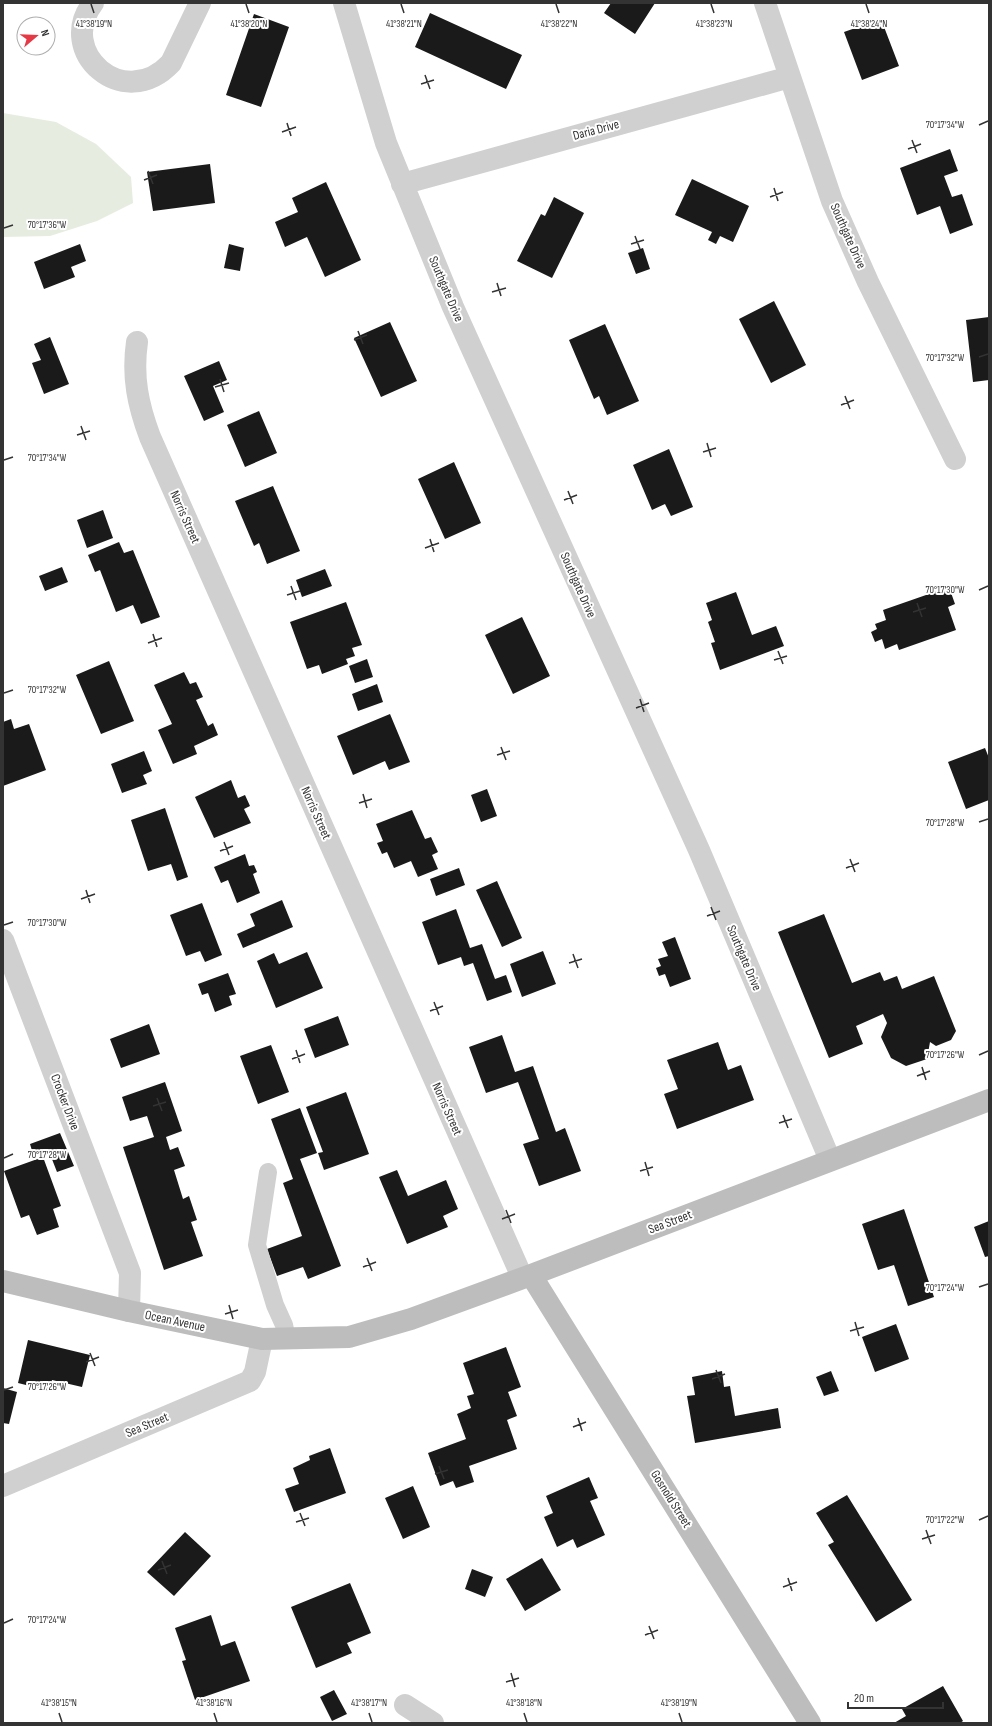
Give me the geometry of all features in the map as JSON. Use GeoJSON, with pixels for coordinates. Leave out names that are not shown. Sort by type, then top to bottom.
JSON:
{"type":"FeatureCollection","features":[{"type":"Feature","properties":{"kind":"main road","name":"Sea Street"},"geometry":{"type":"LineString","coordinates":[[349,1337],[411,1319],[989,1100]]}},
{"type":"Feature","properties":{"kind":"main road","name":"Gosnold Street"},"geometry":{"type":"LineString","coordinates":[[526,1276],[810,1723]]}},
{"type":"Feature","properties":{"kind":"main road","name":"Ocean Avenue"},"geometry":{"type":"LineString","coordinates":[[3,1281],[129,1311],[262,1339],[349,1337]]}},
{"type":"Feature","properties":{"kind":"street"},"geometry":{"type":"LineString","coordinates":[[93,3],[87,14],[83,28],[84,44],[87,53],[99,69],[116,80],[126,82],[146,80],[164,70],[175,54],[200,3]]}},
{"type":"Feature","properties":{"kind":"street","name":"Southgate Drive"},"geometry":{"type":"LineString","coordinates":[[344,3],[386,143],[453,307],[699,850],[830,1160]]}},
{"type":"Feature","properties":{"kind":"street","name":"Southgate Drive"},"geometry":{"type":"LineString","coordinates":[[765,3],[832,201],[868,282],[955,459]]}},
{"type":"Feature","properties":{"kind":"street","name":"Daria Drive"},"geometry":{"type":"LineString","coordinates":[[402,184],[790,76]]}},
{"type":"Feature","properties":{"kind":"street","name":"Norris Street"},"geometry":{"type":"LineString","coordinates":[[137,342],[135,360],[136,385],[140,410],[150,438],[526,1276]]}},
{"type":"Feature","properties":{"kind":"street","name":"Crocker Drive"},"geometry":{"type":"LineString","coordinates":[[3,940],[130,1273],[129,1311]]}},
{"type":"Feature","properties":{"kind":"street","name":"Sea Street"},"geometry":{"type":"LineString","coordinates":[[3,1486],[250,1381],[255,1372],[262,1339]]}},
{"type":"Feature","properties":{"kind":"street"},"geometry":{"type":"LineString","coordinates":[[405,1706],[433,1723]]}},
{"type":"Feature","properties":{"kind":"lane"},"geometry":{"type":"LineString","coordinates":[[268,1172],[258,1245],[275,1305],[284,1324],[287,1339]]}},
{"type":"Feature","properties":{"kind":"shaded area"},"geometry":{"type":"Polygon","coordinates":[[[3,113],[56,122],[96,144],[131,177],[133,203],[97,221],[50,236],[3,237],[3,113]]]}},
{"type":"Feature","properties":{"kind":"building"},"geometry":{"type":"Polygon","coordinates":[[[611,3],[655,3],[635,34],[604,13],[611,3]]]}},
{"type":"Feature","properties":{"kind":"building"},"geometry":{"type":"Polygon","coordinates":[[[430,13],[522,55],[506,89],[415,47],[430,13]]]}},
{"type":"Feature","properties":{"kind":"building"},"geometry":{"type":"Polygon","coordinates":[[[254,14],[289,27],[261,107],[226,95],[254,14]]]}},
{"type":"Feature","properties":{"kind":"building"},"geometry":{"type":"Polygon","coordinates":[[[881,19],[899,66],[862,80],[844,32],[881,19]]]}},
{"type":"Feature","properties":{"kind":"building"},"geometry":{"type":"Polygon","coordinates":[[[950,149],[958,171],[944,176],[952,197],[962,194],[973,225],[950,234],[940,206],[917,215],[900,168],[950,149]]]}},
{"type":"Feature","properties":{"kind":"building"},"geometry":{"type":"Polygon","coordinates":[[[210,164],[215,203],[153,211],[147,172],[210,164]]]}},
{"type":"Feature","properties":{"kind":"building"},"geometry":{"type":"Polygon","coordinates":[[[692,179],[749,206],[733,242],[720,236],[716,244],[708,240],[712,232],[675,215],[692,179]]]}},
{"type":"Feature","properties":{"kind":"building"},"geometry":{"type":"Polygon","coordinates":[[[326,182],[361,260],[325,277],[307,237],[285,247],[275,222],[298,212],[292,198],[326,182]]]}},
{"type":"Feature","properties":{"kind":"building"},"geometry":{"type":"Polygon","coordinates":[[[554,197],[584,213],[552,278],[517,261],[541,214],[545,216],[554,197]]]}},
{"type":"Feature","properties":{"kind":"building"},"geometry":{"type":"Polygon","coordinates":[[[80,244],[86,261],[71,267],[75,277],[44,289],[34,262],[80,244]]]}},
{"type":"Feature","properties":{"kind":"building"},"geometry":{"type":"Polygon","coordinates":[[[229,244],[244,248],[240,271],[224,268],[229,244]]]}},
{"type":"Feature","properties":{"kind":"building"},"geometry":{"type":"Polygon","coordinates":[[[643,248],[650,269],[636,274],[628,253],[643,248]]]}},
{"type":"Feature","properties":{"kind":"building"},"geometry":{"type":"Polygon","coordinates":[[[774,301],[806,365],[771,383],[739,319],[774,301]]]}},
{"type":"Feature","properties":{"kind":"building"},"geometry":{"type":"Polygon","coordinates":[[[989,317],[989,380],[973,382],[966,320],[989,317]]]}},
{"type":"Feature","properties":{"kind":"building"},"geometry":{"type":"Polygon","coordinates":[[[390,322],[417,381],[381,397],[354,338],[390,322]]]}},
{"type":"Feature","properties":{"kind":"building"},"geometry":{"type":"Polygon","coordinates":[[[605,324],[639,401],[607,415],[599,396],[594,399],[569,340],[605,324]]]}},
{"type":"Feature","properties":{"kind":"building"},"geometry":{"type":"Polygon","coordinates":[[[50,337],[69,384],[44,394],[32,363],[41,360],[34,344],[50,337]]]}},
{"type":"Feature","properties":{"kind":"building"},"geometry":{"type":"Polygon","coordinates":[[[219,361],[227,380],[213,386],[224,412],[204,421],[184,376],[219,361]]]}},
{"type":"Feature","properties":{"kind":"building"},"geometry":{"type":"Polygon","coordinates":[[[259,411],[277,453],[245,467],[227,425],[259,411]]]}},
{"type":"Feature","properties":{"kind":"building"},"geometry":{"type":"Polygon","coordinates":[[[669,449],[693,507],[671,516],[665,504],[652,510],[633,465],[669,449]]]}},
{"type":"Feature","properties":{"kind":"building"},"geometry":{"type":"Polygon","coordinates":[[[454,462],[481,523],[445,539],[418,479],[454,462]]]}},
{"type":"Feature","properties":{"kind":"building"},"geometry":{"type":"Polygon","coordinates":[[[273,486],[300,551],[267,564],[259,543],[254,546],[235,501],[273,486]]]}},
{"type":"Feature","properties":{"kind":"building"},"geometry":{"type":"Polygon","coordinates":[[[103,510],[113,538],[87,548],[77,520],[103,510]]]}},
{"type":"Feature","properties":{"kind":"building"},"geometry":{"type":"Polygon","coordinates":[[[119,542],[124,553],[133,550],[160,617],[141,624],[133,605],[116,612],[100,570],[95,572],[88,555],[119,542]]]}},
{"type":"Feature","properties":{"kind":"building"},"geometry":{"type":"Polygon","coordinates":[[[62,567],[68,582],[45,591],[39,576],[62,567]]]}},
{"type":"Feature","properties":{"kind":"building"},"geometry":{"type":"Polygon","coordinates":[[[325,569],[332,586],[302,597],[296,580],[325,569]]]}},
{"type":"Feature","properties":{"kind":"building"},"geometry":{"type":"Polygon","coordinates":[[[949,587],[955,604],[948,607],[956,630],[899,650],[897,644],[885,649],[882,639],[875,642],[871,632],[877,629],[875,624],[886,620],[883,610],[949,587]]]}},
{"type":"Feature","properties":{"kind":"building"},"geometry":{"type":"Polygon","coordinates":[[[736,592],[752,635],[776,626],[784,646],[720,670],[711,643],[715,642],[708,622],[712,620],[706,603],[736,592]]]}},
{"type":"Feature","properties":{"kind":"building"},"geometry":{"type":"Polygon","coordinates":[[[346,602],[362,645],[352,648],[355,656],[346,659],[348,664],[322,674],[319,665],[307,669],[290,622],[346,602]]]}},
{"type":"Feature","properties":{"kind":"building"},"geometry":{"type":"Polygon","coordinates":[[[522,617],[550,676],[513,694],[485,635],[522,617]]]}},
{"type":"Feature","properties":{"kind":"building"},"geometry":{"type":"Polygon","coordinates":[[[367,659],[373,677],[355,683],[349,666],[367,659]]]}},
{"type":"Feature","properties":{"kind":"building"},"geometry":{"type":"Polygon","coordinates":[[[109,661],[134,721],[101,734],[76,675],[109,661]]]}},
{"type":"Feature","properties":{"kind":"building"},"geometry":{"type":"Polygon","coordinates":[[[184,672],[190,684],[196,682],[203,697],[196,700],[208,726],[213,723],[218,735],[194,746],[197,754],[173,764],[158,730],[172,724],[154,685],[184,672]]]}},
{"type":"Feature","properties":{"kind":"building"},"geometry":{"type":"Polygon","coordinates":[[[377,684],[383,702],[358,711],[352,694],[377,684]]]}},
{"type":"Feature","properties":{"kind":"building"},"geometry":{"type":"Polygon","coordinates":[[[390,714],[410,762],[389,770],[385,761],[353,775],[337,736],[390,714]]]}},
{"type":"Feature","properties":{"kind":"building"},"geometry":{"type":"Polygon","coordinates":[[[11,719],[14,729],[29,724],[46,770],[3,786],[3,722],[11,719]]]}},
{"type":"Feature","properties":{"kind":"building"},"geometry":{"type":"Polygon","coordinates":[[[985,748],[989,758],[989,800],[966,809],[948,762],[985,748]]]}},
{"type":"Feature","properties":{"kind":"building"},"geometry":{"type":"Polygon","coordinates":[[[144,751],[152,771],[143,775],[147,784],[122,793],[111,764],[144,751]]]}},
{"type":"Feature","properties":{"kind":"building"},"geometry":{"type":"Polygon","coordinates":[[[231,780],[238,798],[245,795],[250,806],[244,809],[251,823],[214,838],[195,797],[231,780]]]}},
{"type":"Feature","properties":{"kind":"building"},"geometry":{"type":"Polygon","coordinates":[[[487,789],[497,816],[481,822],[471,795],[487,789]]]}},
{"type":"Feature","properties":{"kind":"building"},"geometry":{"type":"Polygon","coordinates":[[[165,808],[188,877],[177,881],[171,864],[148,871],[131,820],[165,808]]]}},
{"type":"Feature","properties":{"kind":"building"},"geometry":{"type":"Polygon","coordinates":[[[412,810],[425,839],[431,837],[438,852],[432,855],[438,869],[418,877],[411,861],[394,868],[387,852],[382,854],[377,843],[383,841],[376,824],[412,810]]]}},
{"type":"Feature","properties":{"kind":"building"},"geometry":{"type":"Polygon","coordinates":[[[245,854],[249,866],[254,865],[257,872],[253,874],[260,893],[237,903],[228,880],[221,883],[214,867],[245,854]]]}},
{"type":"Feature","properties":{"kind":"building"},"geometry":{"type":"Polygon","coordinates":[[[459,868],[465,885],[436,896],[430,879],[459,868]]]}},
{"type":"Feature","properties":{"kind":"building"},"geometry":{"type":"Polygon","coordinates":[[[497,881],[522,938],[502,947],[476,890],[497,881]]]}},
{"type":"Feature","properties":{"kind":"building"},"geometry":{"type":"Polygon","coordinates":[[[282,900],[293,927],[243,948],[237,934],[255,926],[250,914],[282,900]]]}},
{"type":"Feature","properties":{"kind":"building"},"geometry":{"type":"Polygon","coordinates":[[[202,903],[222,955],[205,962],[200,951],[186,956],[170,915],[202,903]]]}},
{"type":"Feature","properties":{"kind":"building"},"geometry":{"type":"Polygon","coordinates":[[[456,909],[470,948],[482,944],[495,979],[506,975],[512,992],[487,1001],[473,963],[464,966],[461,957],[438,965],[422,922],[456,909]]]}},
{"type":"Feature","properties":{"kind":"building"},"geometry":{"type":"Polygon","coordinates":[[[824,914],[852,983],[880,972],[884,981],[897,976],[902,989],[934,976],[956,1031],[951,1040],[936,1046],[930,1042],[927,1059],[906,1066],[891,1058],[881,1037],[887,1023],[883,1014],[856,1026],[863,1044],[829,1058],[778,932],[824,914]]]}},
{"type":"Feature","properties":{"kind":"building"},"geometry":{"type":"Polygon","coordinates":[[[675,937],[691,979],[670,987],[665,974],[659,976],[656,968],[661,966],[658,959],[668,956],[662,942],[675,937]]]}},
{"type":"Feature","properties":{"kind":"building"},"geometry":{"type":"Polygon","coordinates":[[[543,951],[556,984],[522,997],[510,964],[543,951]]]}},
{"type":"Feature","properties":{"kind":"building"},"geometry":{"type":"Polygon","coordinates":[[[307,952],[323,988],[276,1008],[257,961],[274,953],[279,964],[307,952]]]}},
{"type":"Feature","properties":{"kind":"building"},"geometry":{"type":"Polygon","coordinates":[[[228,973],[236,994],[229,996],[232,1005],[215,1012],[208,993],[202,995],[198,984],[228,973]]]}},
{"type":"Feature","properties":{"kind":"building"},"geometry":{"type":"Polygon","coordinates":[[[338,1016],[349,1045],[315,1058],[304,1029],[338,1016]]]}},
{"type":"Feature","properties":{"kind":"building"},"geometry":{"type":"Polygon","coordinates":[[[149,1024],[160,1054],[121,1068],[110,1039],[149,1024]]]}},
{"type":"Feature","properties":{"kind":"building"},"geometry":{"type":"Polygon","coordinates":[[[502,1035],[515,1072],[533,1066],[556,1132],[565,1128],[581,1171],[539,1186],[523,1144],[539,1139],[518,1082],[486,1093],[469,1047],[502,1035]]]}},
{"type":"Feature","properties":{"kind":"building"},"geometry":{"type":"Polygon","coordinates":[[[718,1042],[728,1070],[741,1065],[754,1100],[677,1129],[664,1094],[678,1089],[667,1060],[718,1042]]]}},
{"type":"Feature","properties":{"kind":"building"},"geometry":{"type":"Polygon","coordinates":[[[271,1045],[289,1092],[258,1104],[240,1056],[271,1045]]]}},
{"type":"Feature","properties":{"kind":"building"},"geometry":{"type":"Polygon","coordinates":[[[165,1082],[182,1131],[166,1137],[170,1150],[178,1147],[185,1166],[174,1170],[183,1199],[189,1196],[197,1220],[191,1222],[203,1256],[164,1270],[123,1147],[154,1137],[147,1116],[130,1121],[122,1097],[165,1082]]]}},
{"type":"Feature","properties":{"kind":"building"},"geometry":{"type":"Polygon","coordinates":[[[346,1092],[369,1154],[324,1170],[318,1153],[323,1152],[306,1107],[346,1092]]]}},
{"type":"Feature","properties":{"kind":"building"},"geometry":{"type":"Polygon","coordinates":[[[300,1108],[317,1153],[300,1159],[341,1266],[308,1279],[303,1267],[277,1276],[267,1249],[302,1236],[283,1183],[293,1179],[271,1119],[300,1108]]]}},
{"type":"Feature","properties":{"kind":"building"},"geometry":{"type":"Polygon","coordinates":[[[60,1133],[74,1166],[57,1172],[48,1149],[33,1154],[30,1144],[60,1133]]]}},
{"type":"Feature","properties":{"kind":"building"},"geometry":{"type":"Polygon","coordinates":[[[43,1157],[61,1206],[53,1209],[59,1227],[37,1235],[29,1215],[21,1218],[4,1171],[43,1157]]]}},
{"type":"Feature","properties":{"kind":"building"},"geometry":{"type":"Polygon","coordinates":[[[397,1170],[408,1196],[446,1180],[458,1209],[443,1216],[448,1227],[407,1244],[379,1177],[397,1170]]]}},
{"type":"Feature","properties":{"kind":"building"},"geometry":{"type":"Polygon","coordinates":[[[904,1209],[934,1297],[908,1306],[894,1265],[878,1270],[862,1224],[904,1209]]]}},
{"type":"Feature","properties":{"kind":"building"},"geometry":{"type":"Polygon","coordinates":[[[989,1221],[989,1256],[985,1257],[974,1227],[989,1221]]]}},
{"type":"Feature","properties":{"kind":"building"},"geometry":{"type":"Polygon","coordinates":[[[896,1324],[909,1359],[875,1372],[862,1337],[896,1324]]]}},
{"type":"Feature","properties":{"kind":"building"},"geometry":{"type":"Polygon","coordinates":[[[28,1340],[90,1355],[82,1387],[52,1380],[50,1391],[18,1383],[28,1340]]]}},
{"type":"Feature","properties":{"kind":"building"},"geometry":{"type":"Polygon","coordinates":[[[506,1347],[521,1387],[508,1392],[517,1416],[507,1420],[517,1449],[469,1466],[474,1482],[456,1488],[453,1481],[440,1486],[428,1453],[466,1439],[457,1414],[471,1408],[467,1396],[474,1394],[463,1363],[506,1347]]]}},
{"type":"Feature","properties":{"kind":"building"},"geometry":{"type":"Polygon","coordinates":[[[722,1371],[724,1387],[730,1386],[735,1416],[778,1408],[781,1428],[695,1443],[687,1396],[695,1395],[692,1377],[722,1371]]]}},
{"type":"Feature","properties":{"kind":"building"},"geometry":{"type":"Polygon","coordinates":[[[831,1371],[839,1391],[824,1396],[816,1377],[831,1371]]]}},
{"type":"Feature","properties":{"kind":"building"},"geometry":{"type":"Polygon","coordinates":[[[3,1388],[17,1392],[9,1424],[3,1423],[3,1388]]]}},
{"type":"Feature","properties":{"kind":"building"},"geometry":{"type":"Polygon","coordinates":[[[330,1448],[346,1493],[294,1512],[285,1489],[299,1484],[293,1468],[310,1460],[309,1456],[330,1448]]]}},
{"type":"Feature","properties":{"kind":"building"},"geometry":{"type":"Polygon","coordinates":[[[589,1477],[598,1498],[590,1501],[605,1535],[577,1548],[573,1539],[557,1547],[544,1517],[553,1513],[546,1496],[589,1477]]]}},
{"type":"Feature","properties":{"kind":"building"},"geometry":{"type":"Polygon","coordinates":[[[413,1486],[430,1527],[403,1539],[385,1498],[413,1486]]]}},
{"type":"Feature","properties":{"kind":"building"},"geometry":{"type":"Polygon","coordinates":[[[847,1495],[912,1600],[876,1622],[828,1545],[834,1542],[816,1513],[847,1495]]]}},
{"type":"Feature","properties":{"kind":"building"},"geometry":{"type":"Polygon","coordinates":[[[185,1532],[211,1556],[174,1596],[147,1572],[185,1532]]]}},
{"type":"Feature","properties":{"kind":"building"},"geometry":{"type":"Polygon","coordinates":[[[542,1558],[561,1590],[525,1611],[506,1579],[542,1558]]]}},
{"type":"Feature","properties":{"kind":"building"},"geometry":{"type":"Polygon","coordinates":[[[472,1569],[493,1577],[485,1597],[465,1589],[472,1569]]]}},
{"type":"Feature","properties":{"kind":"building"},"geometry":{"type":"Polygon","coordinates":[[[350,1583],[371,1633],[347,1643],[352,1653],[316,1668],[291,1607],[350,1583]]]}},
{"type":"Feature","properties":{"kind":"building"},"geometry":{"type":"Polygon","coordinates":[[[211,1615],[221,1646],[235,1641],[250,1681],[195,1700],[182,1661],[186,1660],[175,1628],[211,1615]]]}},
{"type":"Feature","properties":{"kind":"building"},"geometry":{"type":"Polygon","coordinates":[[[943,1686],[963,1721],[960,1723],[894,1723],[906,1716],[902,1709],[943,1686]]]}},
{"type":"Feature","properties":{"kind":"building"},"geometry":{"type":"Polygon","coordinates":[[[334,1690],[347,1714],[332,1721],[320,1697],[334,1690]]]}}]}
